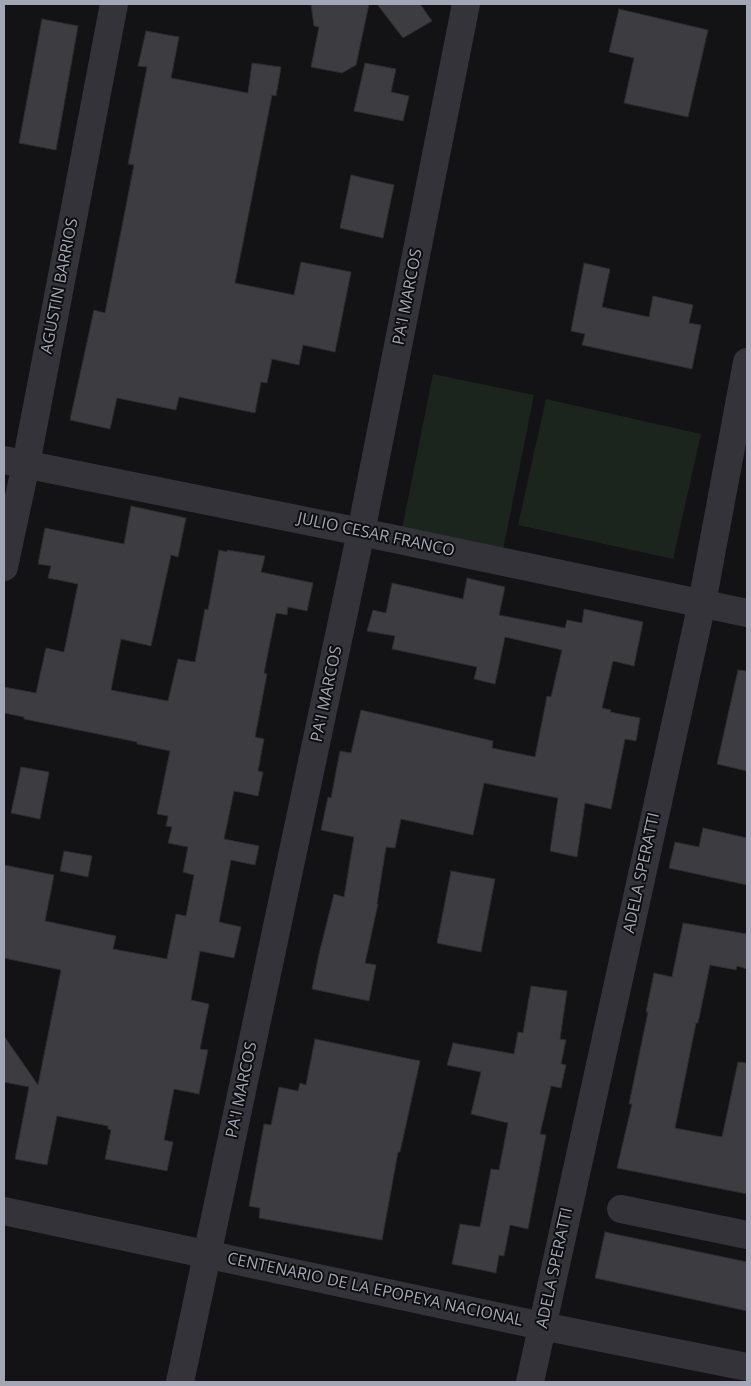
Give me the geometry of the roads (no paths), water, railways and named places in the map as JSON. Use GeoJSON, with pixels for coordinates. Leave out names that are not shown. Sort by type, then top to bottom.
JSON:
{"type":"FeatureCollection","features":[{"type":"Feature","properties":{"kind":"street","name":"AGUSTIN BARRIOS"},"geometry":{"type":"LineString","coordinates":[[4,567],[15,462],[114,4]]}},
{"type":"Feature","properties":{"kind":"street","name":"PA'I MARCOS"},"geometry":{"type":"LineString","coordinates":[[180,1382],[361,532],[466,4]]}},
{"type":"Feature","properties":{"kind":"street","name":"ADELA SPERATTI"},"geometry":{"type":"LineString","coordinates":[[530,1382],[702,603],[747,362]]}},
{"type":"Feature","properties":{"kind":"street","name":"JULIO CESAR FRANCO"},"geometry":{"type":"LineString","coordinates":[[15,462],[747,613]]}},
{"type":"Feature","properties":{"kind":"street"},"geometry":{"type":"LineString","coordinates":[[620,1209],[747,1234]]}},
{"type":"Feature","properties":{"kind":"street","name":"CENTENARIO DE LA EPOPEYA NACIONAL"},"geometry":{"type":"LineString","coordinates":[[4,1211],[747,1368]]}}]}
